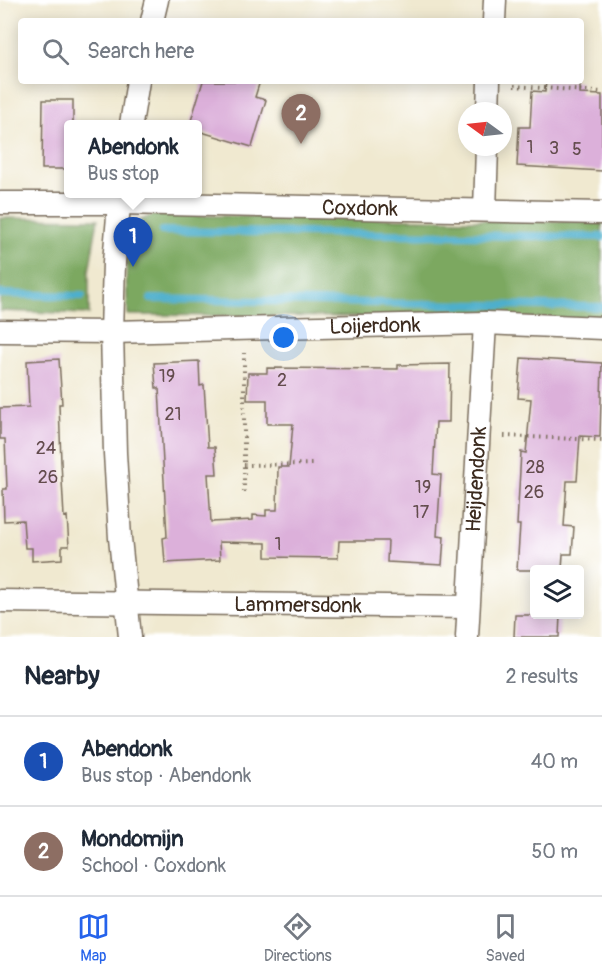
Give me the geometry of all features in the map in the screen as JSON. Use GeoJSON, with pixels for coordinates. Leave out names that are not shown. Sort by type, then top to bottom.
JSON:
{"type":"FeatureCollection","features":[{"type":"Feature","properties":{"kind":"street"},"geometry":{"type":"LineString","coordinates":[[153,18],[157,0]]}},
{"type":"Feature","properties":{"kind":"street"},"geometry":{"type":"LineString","coordinates":[[494,18],[495,0]]}},
{"type":"Feature","properties":{"kind":"street"},"geometry":{"type":"LineString","coordinates":[[132,120],[138,84]]}},
{"type":"Feature","properties":{"kind":"street"},"geometry":{"type":"LineString","coordinates":[[488,102],[489,84]]}},
{"type":"Feature","properties":{"kind":"street"},"geometry":{"type":"LineString","coordinates":[[485,210],[487,156]]}},
{"type":"Feature","properties":{"kind":"street"},"geometry":{"type":"LineString","coordinates":[[120,198],[112,332],[120,538],[130,637]]}},
{"type":"Feature","properties":{"kind":"street","name":"Coxdonk"},"geometry":{"type":"LineString","coordinates":[[0,203],[120,198],[602,213]]}},
{"type":"Feature","properties":{"kind":"street","name":"Loijerdonk"},"geometry":{"type":"LineString","coordinates":[[0,331],[112,332],[485,323],[602,328]]}},
{"type":"Feature","properties":{"kind":"street","name":"Heijdendonk"},"geometry":{"type":"LineString","coordinates":[[467,637],[485,323]]}},
{"type":"Feature","properties":{"kind":"street","name":"Lammersdonk"},"geometry":{"type":"LineString","coordinates":[[0,601],[468,607]]}},
{"type":"Feature","properties":{"kind":"path"},"geometry":{"type":"LineString","coordinates":[[502,84],[602,92]]}},
{"type":"Feature","properties":{"kind":"path"},"geometry":{"type":"LineString","coordinates":[[244,329],[244,492]]}},
{"type":"Feature","properties":{"kind":"path"},"geometry":{"type":"LineString","coordinates":[[478,434],[602,440]]}},
{"type":"Feature","properties":{"kind":"path"},"geometry":{"type":"LineString","coordinates":[[244,465],[316,464]]}},
{"type":"Feature","properties":{"kind":"green space"},"geometry":{"type":"Polygon","coordinates":[[[153,215],[602,222],[602,319],[128,315],[126,266],[130,240],[140,221],[153,215]]]}},
{"type":"Feature","properties":{"kind":"green space"},"geometry":{"type":"Polygon","coordinates":[[[0,218],[98,219],[89,271],[89,314],[0,311],[0,218]]]}},
{"type":"Feature","properties":{"kind":"building"},"geometry":{"type":"Polygon","coordinates":[[[202,84],[259,84],[255,97],[266,100],[252,147],[202,132],[202,120],[191,120],[202,84]]]}},
{"type":"Feature","properties":{"kind":"building"},"geometry":{"type":"Polygon","coordinates":[[[546,84],[580,84],[580,94],[602,95],[602,171],[517,166],[519,127],[530,127],[532,91],[545,92],[546,84]]]}},
{"type":"Feature","properties":{"kind":"building"},"geometry":{"type":"Polygon","coordinates":[[[43,100],[73,100],[73,120],[64,120],[64,169],[42,169],[43,100]]]}},
{"type":"Feature","properties":{"kind":"building"},"geometry":{"type":"Polygon","coordinates":[[[521,358],[602,363],[600,437],[580,436],[577,481],[567,481],[564,526],[574,527],[572,554],[563,554],[562,565],[530,565],[530,570],[517,570],[521,452],[526,453],[531,399],[518,398],[521,358]]]}},
{"type":"Feature","properties":{"kind":"building"},"geometry":{"type":"Polygon","coordinates":[[[59,359],[62,404],[59,404],[61,462],[64,517],[67,516],[69,546],[62,546],[62,559],[32,561],[32,548],[25,548],[23,520],[4,521],[3,489],[7,489],[5,439],[0,439],[0,408],[29,407],[27,361],[59,359]]]}},
{"type":"Feature","properties":{"kind":"building"},"geometry":{"type":"Polygon","coordinates":[[[199,361],[200,386],[204,385],[208,447],[215,447],[217,474],[208,474],[211,522],[253,520],[253,515],[266,516],[266,510],[277,510],[278,467],[289,467],[293,424],[267,424],[267,400],[247,400],[248,373],[267,373],[267,368],[398,369],[398,365],[450,364],[449,422],[436,422],[433,474],[441,475],[437,536],[444,537],[442,565],[387,562],[388,541],[339,541],[338,558],[266,557],[266,543],[219,542],[220,560],[165,563],[163,538],[167,537],[159,388],[156,388],[154,363],[199,361]]]}},
{"type":"Feature","properties":{"kind":"building"},"geometry":{"type":"Polygon","coordinates":[[[515,615],[530,615],[530,619],[560,619],[559,637],[514,637],[515,615]]]}},
{"type":"Feature","properties":{"kind":"waterway"},"geometry":{"type":"LineString","coordinates":[[162,231],[602,237]]}},
{"type":"Feature","properties":{"kind":"waterway"},"geometry":{"type":"LineString","coordinates":[[0,294],[82,296]]}},
{"type":"Feature","properties":{"kind":"waterway"},"geometry":{"type":"LineString","coordinates":[[151,299],[602,307]]}},
{"type":"Feature","properties":{"kind":"place","name":"Mondomijn"},"geometry":{"type":"Point","coordinates":[301,144]}},
{"type":"Feature","properties":{"kind":"place","name":"Abendonk"},"geometry":{"type":"Point","coordinates":[133,267]}}]}
